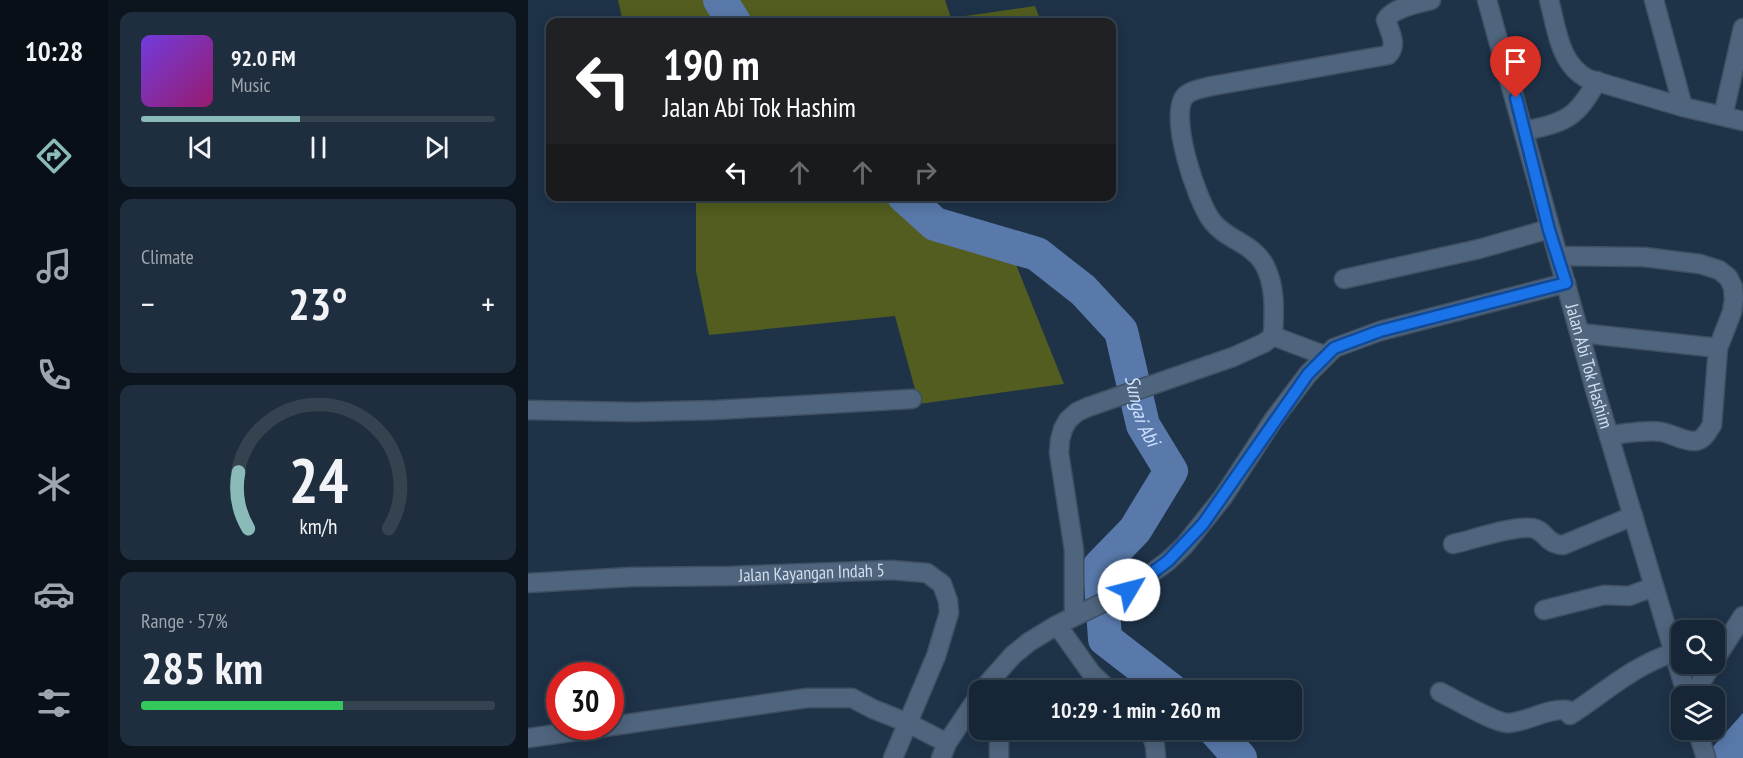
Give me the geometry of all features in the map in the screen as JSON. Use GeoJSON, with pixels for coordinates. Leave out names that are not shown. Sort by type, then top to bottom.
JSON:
{"type":"FeatureCollection","features":[{"type":"Feature","properties":{"kind":"street"},"geometry":{"type":"LineString","coordinates":[[1082,613],[1059,453],[1062,429],[1068,420],[1077,412],[1233,357],[1264,344],[1273,336],[1272,288],[1263,263],[1248,246],[1220,230],[1203,207],[1190,170],[1184,143],[1180,110],[1183,100],[1187,94],[1212,86],[1388,55],[1394,44],[1386,20],[1388,15],[1431,0]]}},
{"type":"Feature","properties":{"kind":"street","name":"Jalan Abi Tok Hashim"},"geometry":{"type":"LineString","coordinates":[[1487,0],[1525,131],[1549,230],[1671,650]]}},
{"type":"Feature","properties":{"kind":"street"},"geometry":{"type":"LineString","coordinates":[[1549,0],[1565,58],[1579,74],[1683,107],[1743,121]]}},
{"type":"Feature","properties":{"kind":"street"},"geometry":{"type":"LineString","coordinates":[[1654,0],[1683,107]]}},
{"type":"Feature","properties":{"kind":"street"},"geometry":{"type":"LineString","coordinates":[[1723,116],[1743,28]]}},
{"type":"Feature","properties":{"kind":"street"},"geometry":{"type":"LineString","coordinates":[[1525,131],[1559,123],[1573,114],[1584,104],[1597,81]]}},
{"type":"Feature","properties":{"kind":"street"},"geometry":{"type":"LineString","coordinates":[[1344,279],[1479,249],[1549,230]]}},
{"type":"Feature","properties":{"kind":"street"},"geometry":{"type":"LineString","coordinates":[[1558,256],[1644,257],[1700,264],[1719,270],[1728,277],[1733,287],[1732,312],[1718,348],[1712,425],[1701,439],[1688,441],[1664,432],[1648,431],[1609,435]]}},
{"type":"Feature","properties":{"kind":"street"},"geometry":{"type":"LineString","coordinates":[[993,680],[1029,642],[1057,625],[1129,590],[1168,561],[1203,524],[1292,395],[1308,374],[1334,348],[1371,334],[1566,283]]}},
{"type":"Feature","properties":{"kind":"street"},"geometry":{"type":"LineString","coordinates":[[1580,333],[1718,348]]}},
{"type":"Feature","properties":{"kind":"street"},"geometry":{"type":"LineString","coordinates":[[1273,336],[1326,356]]}},
{"type":"Feature","properties":{"kind":"street"},"geometry":{"type":"LineString","coordinates":[[528,410],[634,412],[716,410],[912,399]]}},
{"type":"Feature","properties":{"kind":"street"},"geometry":{"type":"LineString","coordinates":[[1453,544],[1528,528],[1541,531],[1555,545],[1563,545],[1634,516]]}},
{"type":"Feature","properties":{"kind":"street","name":"Jalan Kayangan Indah 5"},"geometry":{"type":"LineString","coordinates":[[528,583],[631,577],[891,570],[927,573],[942,584],[948,601],[949,613],[936,656],[893,758]]}},
{"type":"Feature","properties":{"kind":"street"},"geometry":{"type":"LineString","coordinates":[[1544,610],[1604,596],[1629,596],[1653,587]]}},
{"type":"Feature","properties":{"kind":"street"},"geometry":{"type":"LineString","coordinates":[[1725,645],[1743,616]]}},
{"type":"Feature","properties":{"kind":"street"},"geometry":{"type":"LineString","coordinates":[[1057,625],[1098,680]]}},
{"type":"Feature","properties":{"kind":"street"},"geometry":{"type":"LineString","coordinates":[[1440,692],[1504,723],[1560,710],[1567,710],[1570,715],[1639,666],[1671,653]]}},
{"type":"Feature","properties":{"kind":"street"},"geometry":{"type":"LineString","coordinates":[[528,738],[807,698],[852,698],[908,723],[944,750],[969,712]]}},
{"type":"Feature","properties":{"kind":"street"},"geometry":{"type":"LineString","coordinates":[[999,740],[999,758]]}},
{"type":"Feature","properties":{"kind":"street"},"geometry":{"type":"LineString","coordinates":[[1153,740],[1156,758]]}},
{"type":"Feature","properties":{"kind":"street"},"geometry":{"type":"LineString","coordinates":[[1700,740],[1706,758]]}},
{"type":"Feature","properties":{"kind":"green space"},"geometry":{"type":"Polygon","coordinates":[[[618,0],[945,0],[951,18],[622,18],[618,0]]]}},
{"type":"Feature","properties":{"kind":"green space"},"geometry":{"type":"Polygon","coordinates":[[[1035,6],[1040,18],[951,18],[1035,6]]]}},
{"type":"Feature","properties":{"kind":"green space"},"geometry":{"type":"Polygon","coordinates":[[[696,201],[930,201],[934,208],[1005,237],[1064,384],[919,404],[895,316],[709,335],[696,271],[696,201]]]}},
{"type":"Feature","properties":{"kind":"water"},"geometry":{"type":"Polygon","coordinates":[[[1743,713],[1743,758],[1703,758],[1719,740],[1725,740],[1725,733],[1743,713]]]}},
{"type":"Feature","properties":{"kind":"waterway","name":"Sungai Abi"},"geometry":{"type":"LineString","coordinates":[[720,0],[731,18]]}},
{"type":"Feature","properties":{"kind":"waterway","name":"Sungai Abi"},"geometry":{"type":"LineString","coordinates":[[910,201],[935,224],[1037,254],[1083,290],[1121,331],[1143,425],[1171,471],[1135,530],[1100,566],[1105,639],[1158,680]]}},
{"type":"Feature","properties":{"kind":"waterway","name":"Sungai Abi"},"geometry":{"type":"LineString","coordinates":[[1224,740],[1240,758]]}},
{"type":"Feature","properties":{"kind":"route"},"geometry":{"type":"LineString","coordinates":[[1129,590],[1168,561],[1203,524],[1274,419],[1308,374],[1334,348],[1380,331],[1566,283],[1549,230],[1516,98]]}}]}
